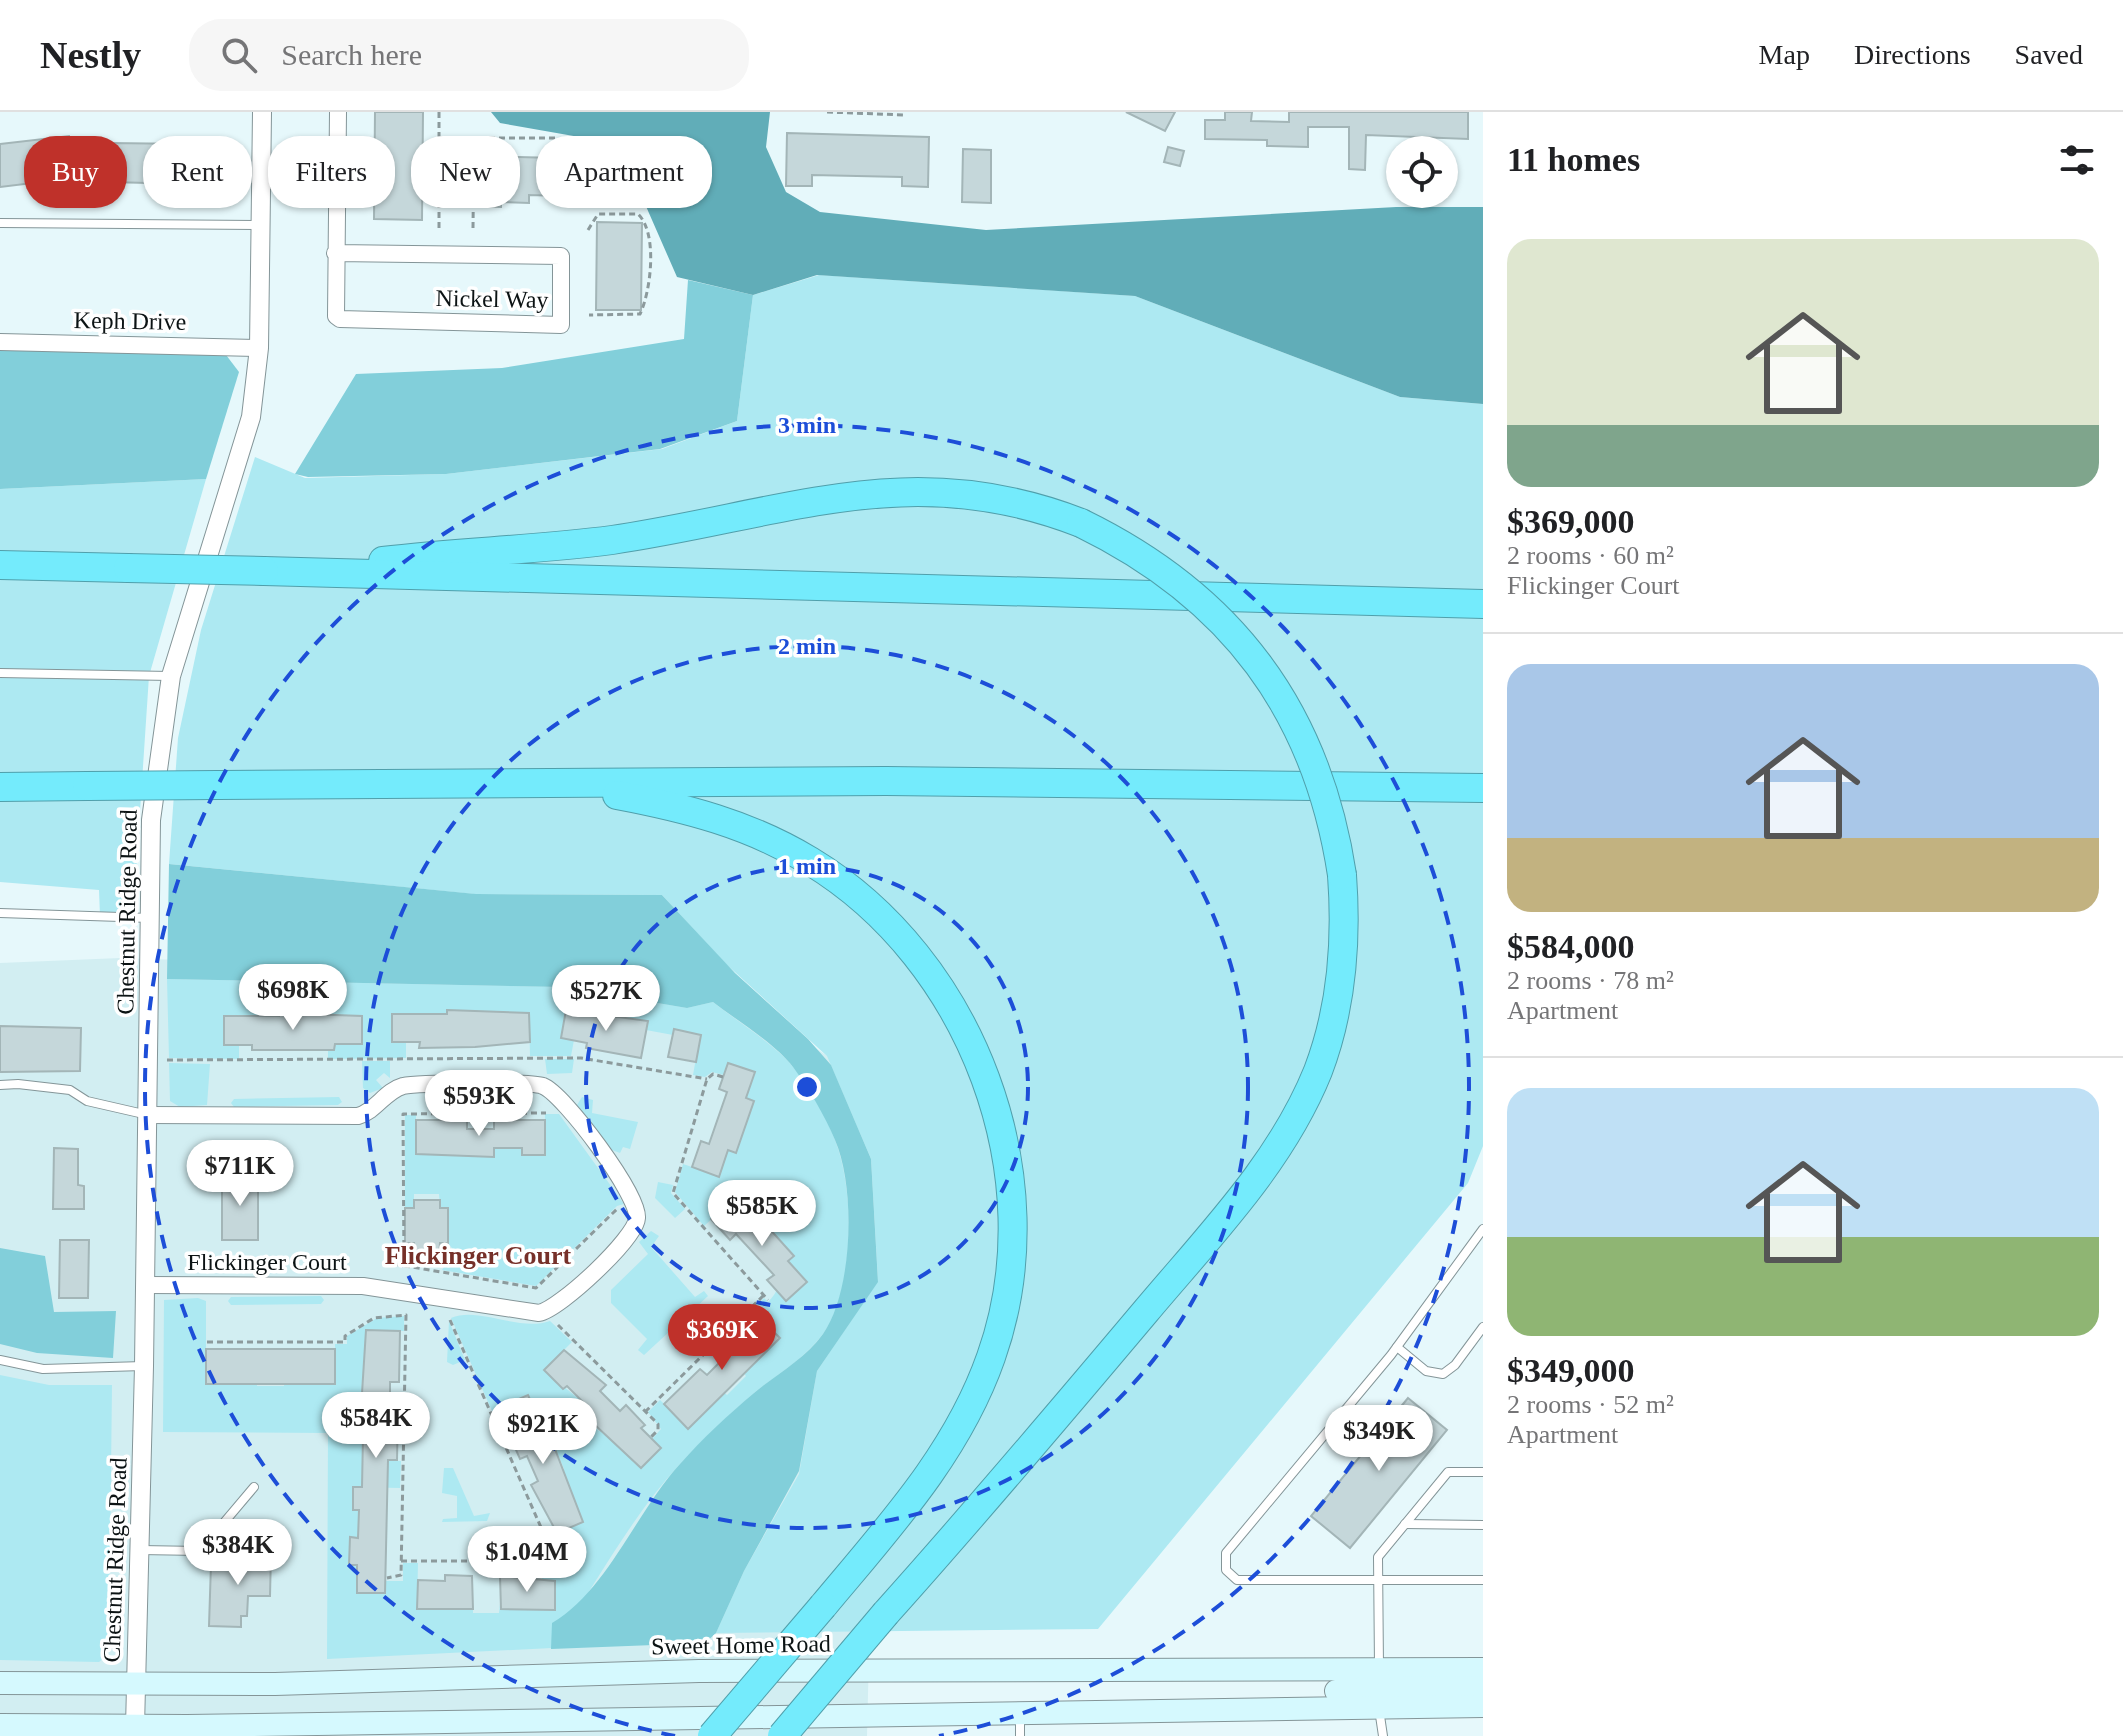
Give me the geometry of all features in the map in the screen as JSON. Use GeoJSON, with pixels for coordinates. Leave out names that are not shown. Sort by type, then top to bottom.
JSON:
{"type":"FeatureCollection","features":[{"type":"Feature","properties":{"kind":"highway"},"geometry":{"type":"LineString","coordinates":[[0,565],[311,570],[613,539],[891,491],[936,490],[989,495],[1043,509],[1081,523],[1133,549],[1176,579],[1223,620],[1269,678],[1301,732],[1320,779],[1342,875],[1343,960],[1331,1029],[1315,1078],[1284,1137],[1217,1226],[782,1736]]}},
{"type":"Feature","properties":{"kind":"highway"},"geometry":{"type":"LineString","coordinates":[[311,570],[405,576],[823,583],[1483,604]]}},
{"type":"Feature","properties":{"kind":"highway"},"geometry":{"type":"LineString","coordinates":[[0,787],[901,781],[1483,788]]}},
{"type":"Feature","properties":{"kind":"highway"},"geometry":{"type":"LineString","coordinates":[[553,782],[705,813],[762,835],[827,872],[896,931],[929,971],[960,1020],[989,1087],[1006,1157],[1012,1224],[1008,1282],[992,1354],[966,1415],[944,1455],[823,1606],[712,1736]]}},
{"type":"Feature","properties":{"kind":"main road"},"geometry":{"type":"LineString","coordinates":[[0,1725],[1020,1725],[1156,1709],[1231,1694],[1364,1690],[1374,1684],[1379,1669]]}},
{"type":"Feature","properties":{"kind":"main road","name":"Sweet Home Road"},"geometry":{"type":"LineString","coordinates":[[0,1683],[136,1686],[699,1671],[1483,1669]]}},
{"type":"Feature","properties":{"kind":"main road"},"geometry":{"type":"LineString","coordinates":[[1379,1705],[1386,1691],[1397,1687],[1483,1688]]}},
{"type":"Feature","properties":{"kind":"main road"},"geometry":{"type":"LineString","coordinates":[[1156,1709],[1483,1706]]}},
{"type":"Feature","properties":{"kind":"street","name":"Chestnut Ridge Road"},"geometry":{"type":"LineString","coordinates":[[135,1727],[146,1285],[151,820],[171,676],[251,417],[259,348],[262,112]]}},
{"type":"Feature","properties":{"kind":"street","name":"Nickel Way"},"geometry":{"type":"LineString","coordinates":[[335,253],[561,256],[561,325],[340,319],[336,316],[335,253],[338,112]]}},
{"type":"Feature","properties":{"kind":"street","name":"Keph Drive"},"geometry":{"type":"LineString","coordinates":[[0,342],[259,348]]}},
{"type":"Feature","properties":{"kind":"street","name":"Flickinger Court"},"geometry":{"type":"LineString","coordinates":[[146,1285],[363,1286],[528,1313],[548,1311],[623,1243],[637,1222],[634,1198],[626,1183],[551,1091],[536,1085],[402,1087],[370,1113],[358,1116],[148,1115]]}},
{"type":"Feature","properties":{"kind":"lane"},"geometry":{"type":"LineString","coordinates":[[0,223],[261,225]]}},
{"type":"Feature","properties":{"kind":"lane"},"geometry":{"type":"LineString","coordinates":[[0,673],[171,676]]}},
{"type":"Feature","properties":{"kind":"lane"},"geometry":{"type":"LineString","coordinates":[[0,913],[150,918]]}},
{"type":"Feature","properties":{"kind":"lane"},"geometry":{"type":"LineString","coordinates":[[0,1085],[70,1090],[87,1101],[148,1115]]}},
{"type":"Feature","properties":{"kind":"lane"},"geometry":{"type":"LineString","coordinates":[[1483,1229],[1397,1347],[1226,1553],[1226,1570],[1237,1580],[1483,1580]]}},
{"type":"Feature","properties":{"kind":"lane"},"geometry":{"type":"LineString","coordinates":[[1397,1347],[1426,1371],[1443,1374],[1455,1365],[1483,1327]]}},
{"type":"Feature","properties":{"kind":"lane"},"geometry":{"type":"LineString","coordinates":[[0,1360],[43,1369],[144,1366]]}},
{"type":"Feature","properties":{"kind":"lane"},"geometry":{"type":"LineString","coordinates":[[1383,1736],[1379,1705],[1378,1557],[1448,1472],[1483,1472]]}},
{"type":"Feature","properties":{"kind":"lane"},"geometry":{"type":"LineString","coordinates":[[140,1550],[200,1551],[254,1487]]}},
{"type":"Feature","properties":{"kind":"lane"},"geometry":{"type":"LineString","coordinates":[[1405,1524],[1483,1525]]}},
{"type":"Feature","properties":{"kind":"path"},"geometry":{"type":"LineString","coordinates":[[439,112],[439,136]]}},
{"type":"Feature","properties":{"kind":"path"},"geometry":{"type":"LineString","coordinates":[[827,112],[904,115]]}},
{"type":"Feature","properties":{"kind":"path"},"geometry":{"type":"LineString","coordinates":[[439,208],[439,228]]}},
{"type":"Feature","properties":{"kind":"path"},"geometry":{"type":"LineString","coordinates":[[473,208],[473,228]]}},
{"type":"Feature","properties":{"kind":"path"},"geometry":{"type":"LineString","coordinates":[[588,230],[598,214],[638,214],[647,226],[649,244],[647,296],[640,314],[589,315]]}},
{"type":"Feature","properties":{"kind":"path"},"geometry":{"type":"LineString","coordinates":[[167,1060],[581,1058],[707,1079]]}},
{"type":"Feature","properties":{"kind":"path"},"geometry":{"type":"LineString","coordinates":[[723,1077],[713,1074],[707,1079],[673,1193],[768,1300]]}},
{"type":"Feature","properties":{"kind":"path"},"geometry":{"type":"LineString","coordinates":[[404,1266],[403,1114],[570,1113]]}},
{"type":"Feature","properties":{"kind":"path"},"geometry":{"type":"LineString","coordinates":[[394,1264],[536,1288],[618,1207],[624,1206]]}},
{"type":"Feature","properties":{"kind":"path"},"geometry":{"type":"LineString","coordinates":[[645,1412],[764,1295]]}},
{"type":"Feature","properties":{"kind":"path"},"geometry":{"type":"LineString","coordinates":[[207,1342],[345,1342],[345,1336],[374,1318],[406,1315],[400,1576],[387,1578]]}},
{"type":"Feature","properties":{"kind":"path"},"geometry":{"type":"LineString","coordinates":[[553,1319],[659,1426],[651,1437]]}},
{"type":"Feature","properties":{"kind":"path"},"geometry":{"type":"LineString","coordinates":[[450,1320],[543,1532],[539,1578]]}},
{"type":"Feature","properties":{"kind":"path"},"geometry":{"type":"LineString","coordinates":[[401,1561],[540,1561]]}},
{"type":"Feature","properties":{"kind":"shaded area"},"geometry":{"type":"Polygon","coordinates":[[[491,112],[770,112],[766,147],[786,192],[820,212],[986,230],[1386,208],[1483,207],[1483,404],[1400,397],[1135,296],[817,275],[753,295],[677,277],[647,208],[712,208],[712,136],[574,136],[500,123],[491,112]]]}},
{"type":"Feature","properties":{"kind":"shaded area"},"geometry":{"type":"Polygon","coordinates":[[[819,275],[1135,296],[1400,397],[1483,404],[1483,1146],[1468,1183],[1098,1629],[716,1633],[744,1571],[799,1474],[817,1371],[878,1281],[871,1159],[827,1056],[726,964],[662,895],[474,894],[169,864],[178,738],[201,630],[255,457],[305,478],[446,474],[662,449],[737,421],[753,295],[819,275]]]}},
{"type":"Feature","properties":{"kind":"shaded area"},"geometry":{"type":"Polygon","coordinates":[[[688,280],[753,295],[737,421],[660,449],[446,474],[308,477],[295,474],[356,374],[502,368],[684,339],[688,280]]]}},
{"type":"Feature","properties":{"kind":"shaded area"},"geometry":{"type":"Polygon","coordinates":[[[0,342],[220,347],[239,372],[206,479],[0,489],[0,342]]]}},
{"type":"Feature","properties":{"kind":"shaded area"},"geometry":{"type":"Polygon","coordinates":[[[206,479],[149,676],[133,917],[100,916],[99,890],[0,882],[0,489],[206,479]]]}},
{"type":"Feature","properties":{"kind":"shaded area"},"geometry":{"type":"Polygon","coordinates":[[[169,864],[476,894],[662,895],[735,973],[808,1039],[831,1065],[871,1159],[878,1282],[817,1371],[799,1471],[744,1571],[716,1633],[705,1643],[551,1649],[552,1623],[589,1591],[664,1483],[688,1455],[745,1401],[808,1351],[823,1334],[833,1315],[846,1266],[846,1185],[835,1140],[799,1075],[777,1050],[713,1002],[687,1008],[563,987],[167,979],[169,864]]]}},
{"type":"Feature","properties":{"kind":"shaded area"},"geometry":{"type":"Polygon","coordinates":[[[120,958],[710,978],[829,1057],[871,1159],[878,1280],[867,1736],[0,1736],[0,963],[120,958]]]}},
{"type":"Feature","properties":{"kind":"shaded area"},"geometry":{"type":"Polygon","coordinates":[[[167,979],[563,987],[687,1008],[713,1002],[786,1059],[817,1102],[842,1161],[846,1185],[846,1266],[834,1315],[808,1351],[725,1419],[662,1485],[628,1531],[552,1648],[327,1659],[328,1433],[163,1432],[164,1300],[198,1298],[206,1301],[206,1383],[257,1377],[257,1386],[284,1386],[285,1377],[335,1384],[335,1344],[347,1344],[347,1336],[377,1318],[404,1316],[404,1331],[366,1331],[365,1353],[371,1381],[362,1381],[361,1408],[370,1409],[369,1437],[363,1437],[363,1460],[401,1461],[400,1488],[353,1487],[353,1509],[359,1510],[358,1537],[350,1538],[349,1564],[357,1565],[357,1592],[384,1593],[385,1581],[403,1581],[403,1563],[418,1563],[417,1608],[473,1604],[473,1613],[499,1613],[500,1604],[528,1605],[542,1581],[543,1529],[553,1525],[558,1533],[583,1521],[557,1473],[564,1469],[554,1445],[546,1448],[534,1423],[539,1420],[528,1396],[492,1411],[451,1318],[474,1315],[525,1323],[550,1321],[572,1342],[544,1370],[586,1405],[581,1412],[599,1431],[606,1425],[652,1439],[661,1429],[648,1412],[660,1400],[689,1428],[705,1413],[701,1408],[720,1389],[727,1395],[746,1376],[740,1369],[780,1338],[752,1309],[764,1298],[768,1302],[773,1297],[794,1255],[757,1215],[751,1221],[732,1201],[704,1226],[675,1192],[683,1164],[719,1176],[728,1150],[736,1153],[754,1102],[746,1098],[755,1072],[729,1063],[724,1075],[712,1072],[705,1077],[693,1075],[700,1035],[674,1030],[673,1035],[646,1030],[647,1021],[621,1016],[619,1025],[566,1010],[561,1037],[574,1040],[571,1056],[530,1056],[529,1013],[474,1019],[474,1010],[447,1010],[447,1019],[392,1014],[392,1042],[406,1042],[406,1058],[328,1059],[328,1050],[334,1050],[335,1044],[362,1044],[362,1016],[307,1021],[307,1013],[280,1013],[279,1021],[239,1045],[239,1059],[169,1058],[167,979]]]}},
{"type":"Feature","properties":{"kind":"shaded area"},"geometry":{"type":"Polygon","coordinates":[[[545,1059],[574,1059],[572,1073],[547,1074],[545,1059]]]}},
{"type":"Feature","properties":{"kind":"shaded area"},"geometry":{"type":"Polygon","coordinates":[[[362,1061],[390,1061],[390,1078],[384,1073],[376,1080],[383,1088],[370,1093],[363,1088],[362,1061]]]}},
{"type":"Feature","properties":{"kind":"shaded area"},"geometry":{"type":"Polygon","coordinates":[[[169,1063],[210,1064],[207,1105],[180,1107],[170,1101],[169,1063]]]}},
{"type":"Feature","properties":{"kind":"shaded area"},"geometry":{"type":"Polygon","coordinates":[[[339,1097],[342,1102],[338,1105],[234,1107],[231,1103],[234,1099],[339,1097]]]}},
{"type":"Feature","properties":{"kind":"shaded area"},"geometry":{"type":"Polygon","coordinates":[[[582,1097],[593,1100],[592,1113],[638,1122],[630,1149],[623,1147],[620,1153],[612,1150],[577,1105],[582,1097]]]}},
{"type":"Feature","properties":{"kind":"shaded area"},"geometry":{"type":"Polygon","coordinates":[[[545,1114],[559,1114],[624,1204],[617,1206],[536,1286],[442,1270],[455,1252],[448,1243],[448,1209],[440,1208],[439,1194],[414,1194],[414,1208],[405,1208],[405,1115],[416,1115],[416,1154],[439,1155],[467,1148],[467,1157],[493,1157],[494,1148],[522,1148],[522,1155],[544,1155],[545,1114]]]}},
{"type":"Feature","properties":{"kind":"shaded area"},"geometry":{"type":"Polygon","coordinates":[[[658,1182],[673,1185],[671,1193],[685,1209],[675,1218],[655,1198],[658,1182]]]}},
{"type":"Feature","properties":{"kind":"shaded area"},"geometry":{"type":"Polygon","coordinates":[[[651,1231],[659,1236],[651,1247],[695,1297],[704,1291],[708,1296],[644,1355],[638,1350],[647,1339],[611,1303],[611,1290],[648,1254],[639,1242],[651,1231]]]}},
{"type":"Feature","properties":{"kind":"shaded area"},"geometry":{"type":"Polygon","coordinates":[[[0,1248],[45,1256],[54,1312],[116,1311],[113,1358],[37,1353],[0,1344],[0,1248]]]}},
{"type":"Feature","properties":{"kind":"shaded area"},"geometry":{"type":"Polygon","coordinates":[[[321,1296],[324,1300],[321,1304],[231,1305],[228,1301],[231,1297],[321,1296]]]}},
{"type":"Feature","properties":{"kind":"shaded area"},"geometry":{"type":"Polygon","coordinates":[[[449,1321],[465,1360],[453,1365],[447,1362],[449,1321]]]}},
{"type":"Feature","properties":{"kind":"shaded area"},"geometry":{"type":"Polygon","coordinates":[[[0,1375],[49,1385],[112,1385],[109,1647],[106,1656],[99,1662],[0,1660],[0,1375]]]}},
{"type":"Feature","properties":{"kind":"shaded area"},"geometry":{"type":"Polygon","coordinates":[[[444,1468],[453,1468],[474,1516],[490,1513],[487,1521],[442,1522],[443,1519],[457,1518],[457,1496],[442,1493],[444,1468]]]}},
{"type":"Feature","properties":{"kind":"shaded area"},"geometry":{"type":"Polygon","coordinates":[[[539,1528],[538,1559],[511,1560],[511,1547],[527,1543],[525,1534],[539,1528]]]}},
{"type":"Feature","properties":{"kind":"building"},"geometry":{"type":"Polygon","coordinates":[[[375,112],[423,112],[423,136],[411,136],[411,208],[422,208],[422,220],[374,219],[374,208],[395,208],[395,136],[375,136],[375,112]]]}},
{"type":"Feature","properties":{"kind":"building"},"geometry":{"type":"Polygon","coordinates":[[[1126,112],[1175,112],[1165,131],[1126,112]]]}},
{"type":"Feature","properties":{"kind":"building"},"geometry":{"type":"Polygon","coordinates":[[[1225,112],[1252,112],[1251,121],[1289,122],[1289,112],[1468,112],[1468,139],[1458,139],[1458,136],[1366,135],[1365,170],[1349,169],[1349,127],[1308,127],[1308,147],[1267,146],[1267,140],[1205,139],[1205,120],[1225,120],[1225,112]]]}},
{"type":"Feature","properties":{"kind":"building"},"geometry":{"type":"Polygon","coordinates":[[[787,133],[929,137],[928,187],[902,186],[902,177],[812,175],[812,186],[786,186],[787,133]]]}},
{"type":"Feature","properties":{"kind":"building"},"geometry":{"type":"Polygon","coordinates":[[[24,141],[24,184],[0,187],[0,144],[24,141]]]}},
{"type":"Feature","properties":{"kind":"building"},"geometry":{"type":"Polygon","coordinates":[[[127,143],[143,143],[143,183],[127,182],[127,143]]]}},
{"type":"Feature","properties":{"kind":"building"},"geometry":{"type":"Polygon","coordinates":[[[1168,147],[1184,151],[1180,166],[1164,162],[1168,147]]]}},
{"type":"Feature","properties":{"kind":"building"},"geometry":{"type":"Polygon","coordinates":[[[963,149],[991,150],[991,203],[962,202],[963,149]]]}},
{"type":"Feature","properties":{"kind":"building"},"geometry":{"type":"Polygon","coordinates":[[[520,157],[536,158],[536,195],[529,195],[529,203],[520,203],[520,157]]]}},
{"type":"Feature","properties":{"kind":"building"},"geometry":{"type":"Polygon","coordinates":[[[597,222],[642,223],[641,310],[596,310],[597,222]]]}},
{"type":"Feature","properties":{"kind":"building"},"geometry":{"type":"Polygon","coordinates":[[[447,1010],[529,1013],[530,1042],[419,1048],[420,1042],[392,1042],[392,1014],[447,1014],[447,1010]]]}},
{"type":"Feature","properties":{"kind":"building"},"geometry":{"type":"Polygon","coordinates":[[[566,1010],[648,1021],[641,1058],[586,1048],[587,1043],[561,1038],[566,1010]]]}},
{"type":"Feature","properties":{"kind":"building"},"geometry":{"type":"Polygon","coordinates":[[[279,1013],[362,1016],[362,1044],[335,1044],[334,1050],[252,1050],[252,1045],[224,1045],[224,1016],[279,1016],[279,1013]]]}},
{"type":"Feature","properties":{"kind":"building"},"geometry":{"type":"Polygon","coordinates":[[[0,1026],[81,1028],[80,1071],[0,1072],[0,1026]]]}},
{"type":"Feature","properties":{"kind":"building"},"geometry":{"type":"Polygon","coordinates":[[[674,1029],[701,1035],[696,1062],[668,1057],[674,1029]]]}},
{"type":"Feature","properties":{"kind":"building"},"geometry":{"type":"Polygon","coordinates":[[[728,1063],[755,1072],[746,1098],[754,1101],[736,1153],[728,1150],[719,1177],[692,1167],[701,1141],[709,1144],[727,1092],[719,1089],[728,1063]]]}},
{"type":"Feature","properties":{"kind":"building"},"geometry":{"type":"Polygon","coordinates":[[[416,1120],[467,1120],[467,1129],[494,1129],[494,1120],[545,1120],[545,1155],[522,1155],[522,1148],[494,1148],[494,1157],[416,1154],[416,1120]]]}},
{"type":"Feature","properties":{"kind":"building"},"geometry":{"type":"Polygon","coordinates":[[[54,1148],[78,1149],[78,1185],[84,1186],[84,1209],[53,1209],[54,1148]]]}},
{"type":"Feature","properties":{"kind":"building"},"geometry":{"type":"Polygon","coordinates":[[[222,1174],[246,1174],[246,1181],[258,1180],[258,1240],[222,1240],[222,1174]]]}},
{"type":"Feature","properties":{"kind":"building"},"geometry":{"type":"Polygon","coordinates":[[[414,1200],[440,1200],[440,1208],[448,1208],[448,1243],[440,1243],[439,1255],[414,1255],[414,1243],[405,1243],[405,1208],[414,1208],[414,1200]]]}},
{"type":"Feature","properties":{"kind":"building"},"geometry":{"type":"Polygon","coordinates":[[[732,1200],[751,1221],[757,1215],[794,1256],[788,1261],[807,1282],[786,1301],[767,1280],[774,1275],[736,1234],[730,1240],[711,1219],[732,1200]]]}},
{"type":"Feature","properties":{"kind":"building"},"geometry":{"type":"Polygon","coordinates":[[[60,1240],[89,1240],[88,1298],[59,1298],[60,1240]]]}},
{"type":"Feature","properties":{"kind":"building"},"geometry":{"type":"Polygon","coordinates":[[[756,1314],[780,1338],[688,1429],[664,1404],[700,1369],[707,1375],[726,1356],[720,1349],[756,1314]]]}},
{"type":"Feature","properties":{"kind":"building"},"geometry":{"type":"Polygon","coordinates":[[[366,1330],[400,1331],[399,1382],[390,1382],[390,1410],[398,1410],[397,1460],[388,1460],[385,1593],[357,1593],[357,1565],[349,1565],[350,1537],[358,1538],[359,1510],[353,1510],[353,1487],[362,1487],[363,1436],[369,1437],[370,1409],[361,1409],[366,1330]]]}},
{"type":"Feature","properties":{"kind":"building"},"geometry":{"type":"Polygon","coordinates":[[[206,1349],[335,1349],[335,1384],[206,1384],[206,1349]]]}},
{"type":"Feature","properties":{"kind":"building"},"geometry":{"type":"Polygon","coordinates":[[[564,1350],[606,1385],[600,1391],[620,1411],[626,1405],[645,1425],[641,1428],[661,1448],[641,1468],[580,1411],[586,1405],[567,1386],[563,1389],[544,1370],[564,1350]]]}},
{"type":"Feature","properties":{"kind":"building"},"geometry":{"type":"Polygon","coordinates":[[[528,1395],[539,1420],[534,1423],[546,1448],[553,1444],[583,1522],[557,1533],[531,1485],[538,1481],[527,1456],[520,1459],[502,1406],[528,1395]]]}},
{"type":"Feature","properties":{"kind":"building"},"geometry":{"type":"Polygon","coordinates":[[[1408,1398],[1447,1430],[1350,1548],[1311,1516],[1408,1398]]]}},
{"type":"Feature","properties":{"kind":"building"},"geometry":{"type":"Polygon","coordinates":[[[232,1552],[271,1553],[270,1596],[248,1596],[247,1616],[241,1616],[241,1627],[209,1626],[211,1564],[231,1565],[232,1552]]]}},
{"type":"Feature","properties":{"kind":"building"},"geometry":{"type":"Polygon","coordinates":[[[445,1575],[472,1576],[473,1609],[417,1609],[418,1580],[445,1581],[445,1575]]]}},
{"type":"Feature","properties":{"kind":"building"},"geometry":{"type":"Polygon","coordinates":[[[500,1576],[555,1581],[555,1610],[501,1609],[500,1576]]]}},
{"type":"Feature","properties":{"kind":"district","name":"Flickinger Court"},"geometry":{"type":"Point","coordinates":[478,1255]}}]}
